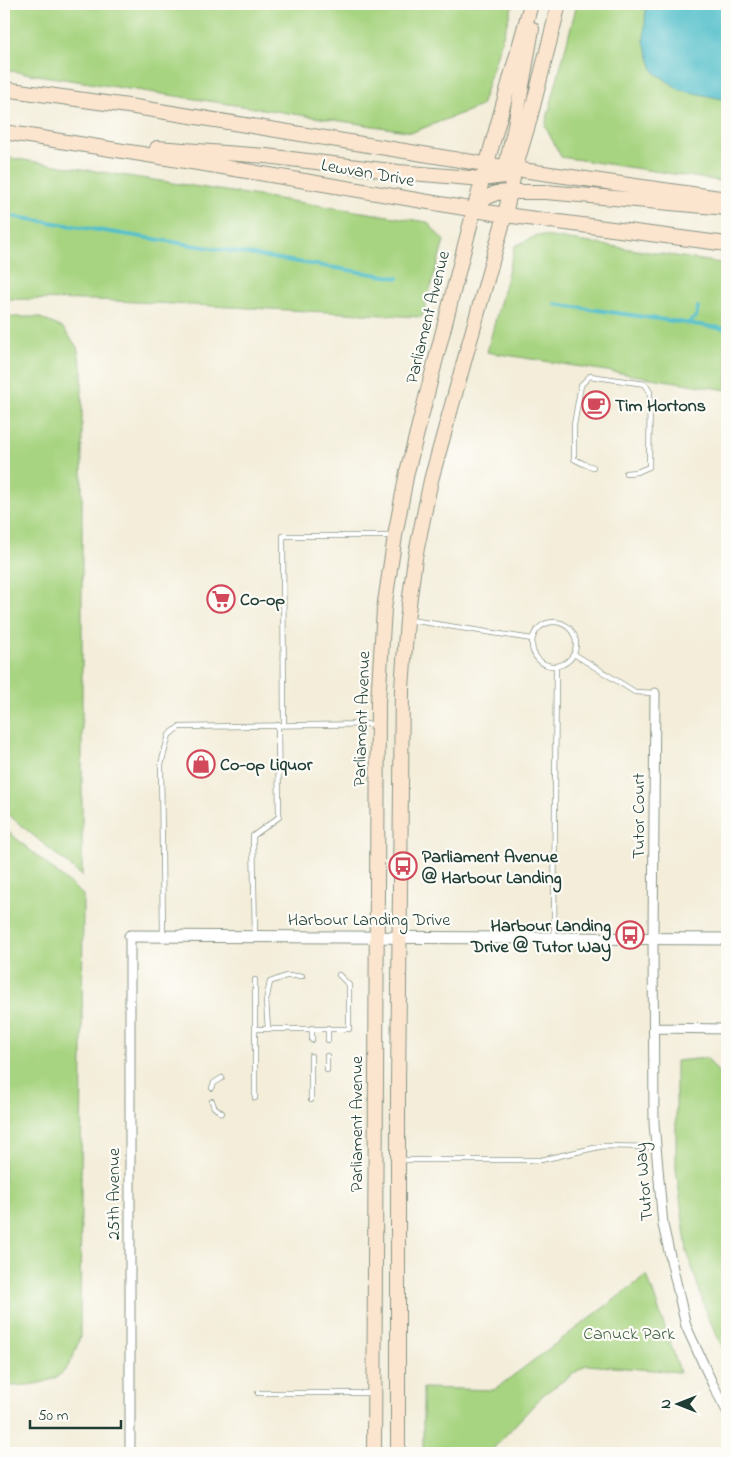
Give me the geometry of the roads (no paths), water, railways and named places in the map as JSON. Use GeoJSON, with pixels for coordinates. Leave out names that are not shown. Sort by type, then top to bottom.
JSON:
{"type":"FeatureCollection","features":[{"type":"Feature","properties":{"kind":"main road","name":"Parliament Avenue"},"geometry":{"type":"LineString","coordinates":[[374,1453],[378,702],[384,609],[394,536],[407,472],[482,179],[531,4]]}},
{"type":"Feature","properties":{"kind":"main road"},"geometry":{"type":"LineString","coordinates":[[398,1453],[399,937],[402,688],[407,620],[415,558],[431,480],[505,215],[508,171],[514,131],[537,4]]}},
{"type":"Feature","properties":{"kind":"main road"},"geometry":{"type":"LineString","coordinates":[[540,77],[541,42],[551,4]]}},
{"type":"Feature","properties":{"kind":"main road"},"geometry":{"type":"LineString","coordinates":[[62,141],[266,156],[399,172],[482,179],[508,171],[529,122],[559,4]]}},
{"type":"Feature","properties":{"kind":"main road","name":"Lewvan Drive"},"geometry":{"type":"LineString","coordinates":[[4,89],[135,107],[486,164],[508,171],[727,199]]}},
{"type":"Feature","properties":{"kind":"main road","name":"Lewvan Drive"},"geometry":{"type":"LineString","coordinates":[[4,132],[505,215],[727,244]]}},
{"type":"Feature","properties":{"kind":"main road"},"geometry":{"type":"LineString","coordinates":[[474,210],[486,198],[496,193],[507,192],[546,192],[727,208]]}},
{"type":"Feature","properties":{"kind":"street","name":"Tutor Court"},"geometry":{"type":"LineString","coordinates":[[653,938],[655,694]]}},
{"type":"Feature","properties":{"kind":"street","name":"Harbour Landing Drive"},"geometry":{"type":"LineString","coordinates":[[130,936],[727,939]]}},
{"type":"Feature","properties":{"kind":"street","name":"25th Avenue"},"geometry":{"type":"LineString","coordinates":[[130,936],[130,1453]]}},
{"type":"Feature","properties":{"kind":"street","name":"Tutor Way"},"geometry":{"type":"LineString","coordinates":[[653,938],[654,1123],[663,1225],[686,1326],[727,1411]]}},
{"type":"Feature","properties":{"kind":"street"},"geometry":{"type":"LineString","coordinates":[[654,1028],[727,1029]]}},
{"type":"Feature","properties":{"kind":"lane"},"geometry":{"type":"LineString","coordinates":[[593,467],[574,458],[574,425],[581,385],[590,376],[645,384],[650,392],[649,467],[637,472],[626,473]]}},
{"type":"Feature","properties":{"kind":"lane"},"geometry":{"type":"LineString","coordinates":[[284,725],[283,536],[394,536]]}},
{"type":"Feature","properties":{"kind":"lane"},"geometry":{"type":"LineString","coordinates":[[407,620],[532,639]]}},
{"type":"Feature","properties":{"kind":"lane"},"geometry":{"type":"LineString","coordinates":[[560,622],[574,633],[577,646],[574,654],[565,663],[556,666],[545,664],[536,657],[532,639],[535,631],[544,624],[560,622]]}},
{"type":"Feature","properties":{"kind":"lane"},"geometry":{"type":"LineString","coordinates":[[574,654],[635,692],[655,694]]}},
{"type":"Feature","properties":{"kind":"lane"},"geometry":{"type":"LineString","coordinates":[[554,938],[556,666]]}},
{"type":"Feature","properties":{"kind":"lane"},"geometry":{"type":"LineString","coordinates":[[163,936],[161,764],[169,735],[179,727],[378,724]]}},
{"type":"Feature","properties":{"kind":"lane"},"geometry":{"type":"LineString","coordinates":[[255,936],[253,836],[279,817],[278,725]]}},
{"type":"Feature","properties":{"kind":"lane"},"geometry":{"type":"LineString","coordinates":[[255,1028],[349,1028],[349,985],[339,975]]}},
{"type":"Feature","properties":{"kind":"lane"},"geometry":{"type":"LineString","coordinates":[[268,1028],[266,1001],[270,982],[286,976],[302,976]]}},
{"type":"Feature","properties":{"kind":"lane"},"geometry":{"type":"LineString","coordinates":[[255,980],[255,1098]]}},
{"type":"Feature","properties":{"kind":"lane"},"geometry":{"type":"LineString","coordinates":[[312,1028],[312,1040]]}},
{"type":"Feature","properties":{"kind":"lane"},"geometry":{"type":"LineString","coordinates":[[328,1028],[328,1040]]}},
{"type":"Feature","properties":{"kind":"lane"},"geometry":{"type":"LineString","coordinates":[[311,1056],[311,1100]]}},
{"type":"Feature","properties":{"kind":"lane"},"geometry":{"type":"LineString","coordinates":[[327,1056],[327,1070]]}},
{"type":"Feature","properties":{"kind":"lane"},"geometry":{"type":"LineString","coordinates":[[212,1088],[222,1078]]}},
{"type":"Feature","properties":{"kind":"lane"},"geometry":{"type":"LineString","coordinates":[[212,1101],[214,1107],[222,1113]]}},
{"type":"Feature","properties":{"kind":"lane"},"geometry":{"type":"LineString","coordinates":[[398,1160],[541,1160],[603,1146],[656,1147]]}},
{"type":"Feature","properties":{"kind":"lane"},"geometry":{"type":"LineString","coordinates":[[258,1393],[374,1393]]}},
{"type":"Feature","properties":{"kind":"water"},"geometry":{"type":"Polygon","coordinates":[[[646,4],[727,4],[727,100],[680,90],[654,72],[644,42],[646,4]]]}},
{"type":"Feature","properties":{"kind":"waterway"},"geometry":{"type":"LineString","coordinates":[[4,215],[398,278]]}},
{"type":"Feature","properties":{"kind":"waterway"},"geometry":{"type":"LineString","coordinates":[[555,304],[727,329]]}},
{"type":"Feature","properties":{"kind":"waterway"},"geometry":{"type":"LineString","coordinates":[[688,323],[696,317],[698,307]]}},
{"type":"Feature","properties":{"kind":"place","name":"Tim Hortons"},"geometry":{"type":"Point","coordinates":[596,405]}},
{"type":"Feature","properties":{"kind":"place","name":"Co-op"},"geometry":{"type":"Point","coordinates":[221,599]}},
{"type":"Feature","properties":{"kind":"place","name":"Co-op Liquor"},"geometry":{"type":"Point","coordinates":[201,764]}},
{"type":"Feature","properties":{"kind":"place","name":"Parliament Avenue @ Harbour Landing"},"geometry":{"type":"Point","coordinates":[403,866]}},
{"type":"Feature","properties":{"kind":"place","name":"Harbour Landing Drive @ Tutor Way"},"geometry":{"type":"Point","coordinates":[630,935]}},
{"type":"Feature","properties":{"kind":"park label","name":"Canuck Park"},"geometry":{"type":"Point","coordinates":[629,1333]}}]}
